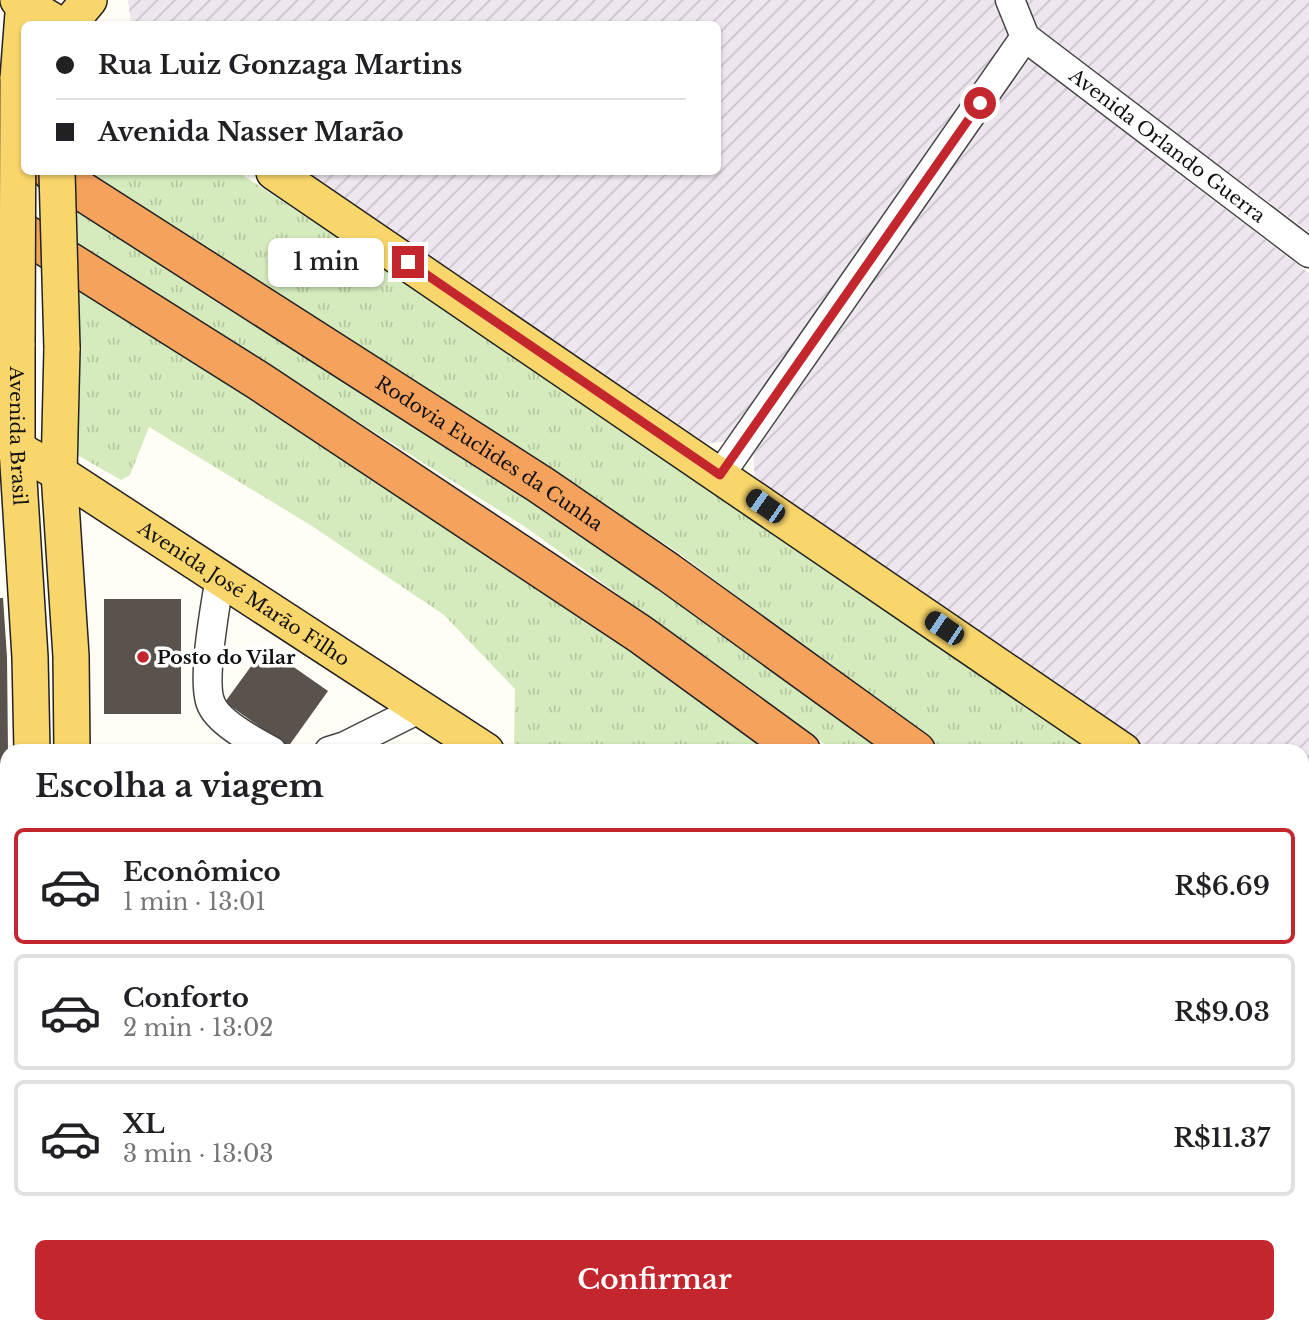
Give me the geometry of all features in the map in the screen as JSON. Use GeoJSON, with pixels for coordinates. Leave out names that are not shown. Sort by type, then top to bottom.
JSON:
{"type":"FeatureCollection","features":[{"type":"Feature","properties":{"kind":"highway"},"geometry":{"type":"LineString","coordinates":[[0,139],[21,152]]}},
{"type":"Feature","properties":{"kind":"highway","name":"Rodovia Euclides da Cunha"},"geometry":{"type":"LineString","coordinates":[[57,175],[541,485],[668,572],[906,744]]}},
{"type":"Feature","properties":{"kind":"highway"},"geometry":{"type":"LineString","coordinates":[[0,218],[259,380],[640,634],[791,744]]}},
{"type":"Feature","properties":{"kind":"main road"},"geometry":{"type":"LineString","coordinates":[[72,21],[89,0]]}},
{"type":"Feature","properties":{"kind":"main road"},"geometry":{"type":"LineString","coordinates":[[22,1],[53,21]]}},
{"type":"Feature","properties":{"kind":"main road","name":"Avenida Brasil"},"geometry":{"type":"LineString","coordinates":[[22,1],[9,444],[30,657],[32,744]]}},
{"type":"Feature","properties":{"kind":"main road","name":"Avenida Brasil"},"geometry":{"type":"LineString","coordinates":[[57,175],[62,348],[59,473],[71,656],[72,744]]}},
{"type":"Feature","properties":{"kind":"main road"},"geometry":{"type":"LineString","coordinates":[[278,175],[1113,744]]}},
{"type":"Feature","properties":{"kind":"main road","name":"Avenida José Marão Filho"},"geometry":{"type":"LineString","coordinates":[[9,444],[59,473],[475,744]]}},
{"type":"Feature","properties":{"kind":"main road"},"geometry":{"type":"LineString","coordinates":[[30,657],[71,656]]}},
{"type":"Feature","properties":{"kind":"street"},"geometry":{"type":"LineString","coordinates":[[720,475],[1026,37],[1010,0]]}},
{"type":"Feature","properties":{"kind":"street","name":"Avenida Orlando Guerra"},"geometry":{"type":"LineString","coordinates":[[1026,37],[1309,253]]}},
{"type":"Feature","properties":{"kind":"street"},"geometry":{"type":"LineString","coordinates":[[220,577],[208,681],[211,706],[235,729],[260,744]]}},
{"type":"Feature","properties":{"kind":"street"},"geometry":{"type":"LineString","coordinates":[[350,744],[421,708]]}},
{"type":"Feature","properties":{"kind":"shaded area"},"geometry":{"type":"Polygon","coordinates":[[[128,0],[998,0],[1008,38],[737,428],[724,442],[706,443],[312,175],[721,175],[721,21],[131,21],[128,0]]]}},
{"type":"Feature","properties":{"kind":"shaded area"},"geometry":{"type":"Polygon","coordinates":[[[1024,0],[1309,0],[1309,232],[1047,38],[1034,22],[1024,0]]]}},
{"type":"Feature","properties":{"kind":"shaded area"},"geometry":{"type":"Polygon","coordinates":[[[1039,61],[1176,172],[1309,273],[1309,744],[1135,744],[755,480],[753,456],[1020,64],[1039,61]]]}},
{"type":"Feature","properties":{"kind":"green space"},"geometry":{"type":"Polygon","coordinates":[[[81,175],[243,175],[722,493],[1084,744],[936,744],[676,551],[81,175]]]}},
{"type":"Feature","properties":{"kind":"green space"},"geometry":{"type":"Polygon","coordinates":[[[75,201],[536,493],[887,744],[824,744],[524,526],[75,244],[75,201]]]}},
{"type":"Feature","properties":{"kind":"green space"},"geometry":{"type":"Polygon","coordinates":[[[75,287],[427,514],[762,744],[515,744],[515,689],[444,615],[312,526],[149,427],[130,475],[121,480],[79,456],[72,443],[75,287]]]}},
{"type":"Feature","properties":{"kind":"building"},"geometry":{"type":"Polygon","coordinates":[[[0,598],[3,598],[8,744],[0,744],[0,598]]]}},
{"type":"Feature","properties":{"kind":"building","name":"Posto do Vilar"},"geometry":{"type":"Polygon","coordinates":[[[104,599],[181,599],[181,714],[104,714],[104,599]]]}},
{"type":"Feature","properties":{"kind":"building"},"geometry":{"type":"Polygon","coordinates":[[[265,647],[328,691],[290,744],[284,744],[225,702],[265,647]]]}},
{"type":"Feature","properties":{"kind":"place","name":"Posto do Vilar"},"geometry":{"type":"Point","coordinates":[143,657]}},
{"type":"Feature","properties":{"kind":"route"},"geometry":{"type":"LineString","coordinates":[[408,262],[720,475],[980,103]]}}]}
